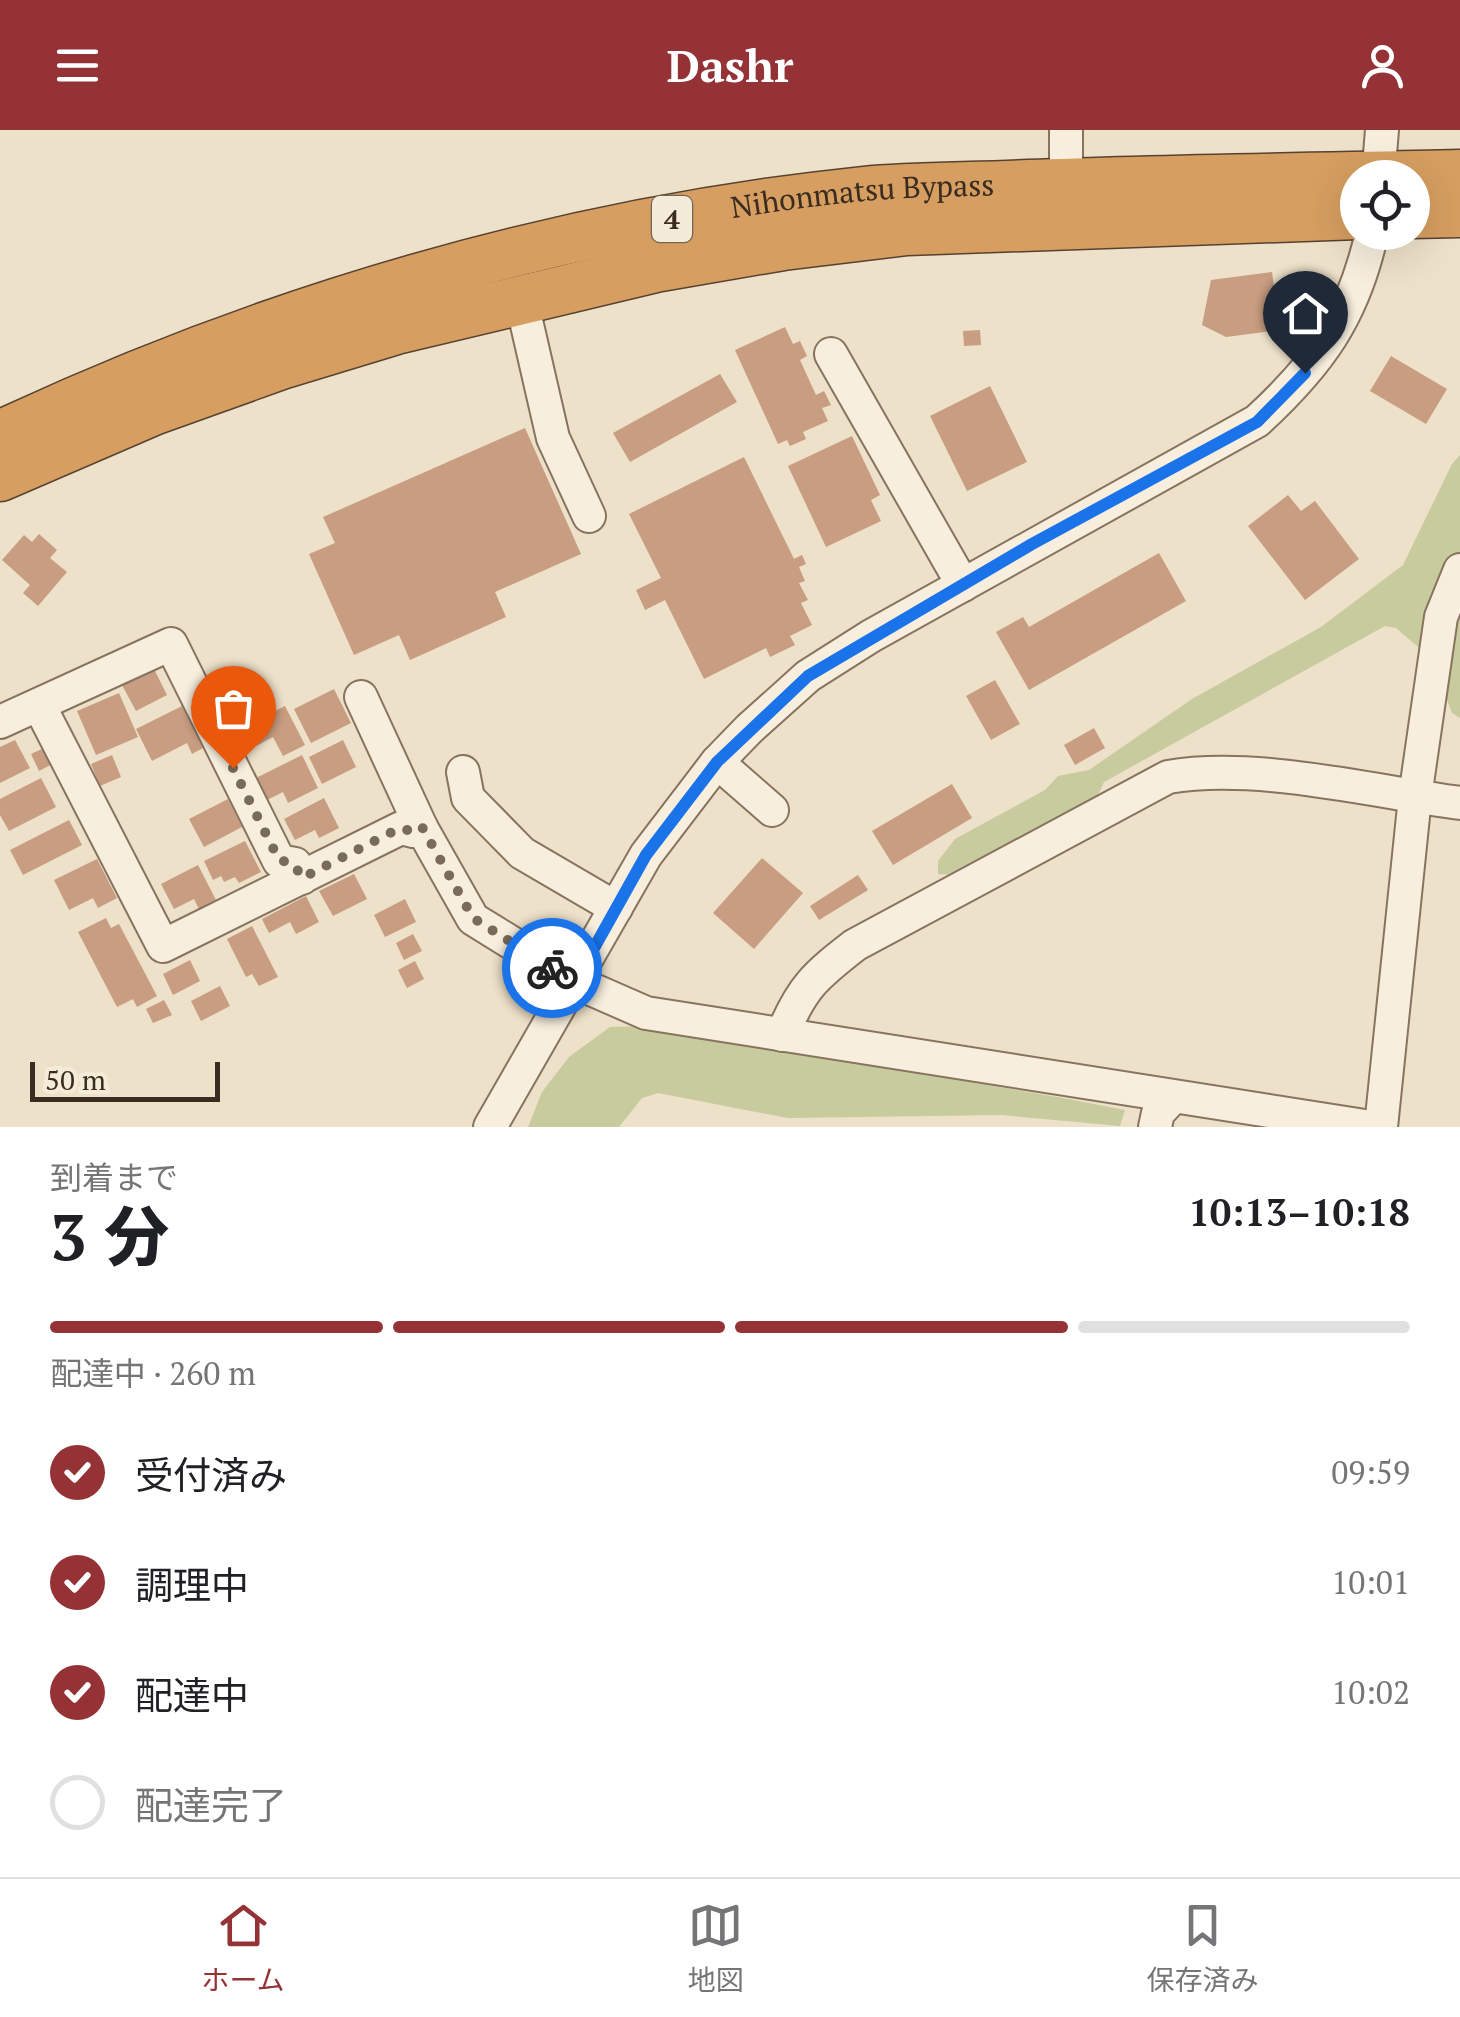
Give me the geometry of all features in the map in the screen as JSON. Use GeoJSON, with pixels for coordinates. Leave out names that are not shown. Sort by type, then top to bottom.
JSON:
{"type":"FeatureCollection","features":[{"type":"Feature","properties":{"kind":"highway","name":"Nihonmatsu Bypass"},"geometry":{"type":"LineString","coordinates":[[1430,174],[1460,174]]}},
{"type":"Feature","properties":{"kind":"highway","name":"Nihonmatsu Bypass"},"geometry":{"type":"LineString","coordinates":[[0,435],[207,348],[445,270],[671,219],[866,191],[1340,176]]}},
{"type":"Feature","properties":{"kind":"highway","name":"Nihonmatsu Bypass"},"geometry":{"type":"LineString","coordinates":[[0,477],[153,411],[284,364],[396,330],[522,302],[554,291],[783,246],[1340,179]]}},
{"type":"Feature","properties":{"kind":"highway"},"geometry":{"type":"LineString","coordinates":[[1430,214],[1460,213]]}},
{"type":"Feature","properties":{"kind":"street"},"geometry":{"type":"LineString","coordinates":[[1066,130],[1066,183]]}},
{"type":"Feature","properties":{"kind":"street"},"geometry":{"type":"LineString","coordinates":[[490,1127],[646,855],[717,762],[808,676],[962,585],[1257,422],[1291,390],[1340,324],[1354,298],[1367,250]]}},
{"type":"Feature","properties":{"kind":"street"},"geometry":{"type":"LineString","coordinates":[[522,302],[554,438],[590,516]]}},
{"type":"Feature","properties":{"kind":"street"},"geometry":{"type":"LineString","coordinates":[[830,354],[962,585]]}},
{"type":"Feature","properties":{"kind":"street"},"geometry":{"type":"LineString","coordinates":[[1381,1127],[1415,797],[1441,617],[1460,570]]}},
{"type":"Feature","properties":{"kind":"street"},"geometry":{"type":"LineString","coordinates":[[0,722],[171,644],[279,860],[294,864],[302,878]]}},
{"type":"Feature","properties":{"kind":"street"},"geometry":{"type":"LineString","coordinates":[[361,697],[422,827],[473,918],[575,982],[646,1013],[1372,1127]]}},
{"type":"Feature","properties":{"kind":"street"},"geometry":{"type":"LineString","coordinates":[[39,705],[163,946],[400,828],[414,832],[422,827]]}},
{"type":"Feature","properties":{"kind":"street"},"geometry":{"type":"LineString","coordinates":[[717,762],[772,810]]}},
{"type":"Feature","properties":{"kind":"street"},"geometry":{"type":"LineString","coordinates":[[782,1035],[798,998],[822,970],[855,945],[1168,777],[1220,771],[1460,803]]}},
{"type":"Feature","properties":{"kind":"street"},"geometry":{"type":"LineString","coordinates":[[463,772],[468,798],[522,853],[616,908]]}},
{"type":"Feature","properties":{"kind":"street"},"geometry":{"type":"LineString","coordinates":[[1155,1127],[1158,1113],[1173,1097]]}},
{"type":"Feature","properties":{"kind":"green space"},"geometry":{"type":"Polygon","coordinates":[[[1460,455],[1460,718],[1452,713],[1432,659],[1396,628],[1385,626],[1104,782],[1096,799],[956,875],[938,874],[938,861],[955,839],[1045,790],[1058,776],[1089,770],[1192,699],[1321,627],[1403,565],[1460,455]]]}},
{"type":"Feature","properties":{"kind":"green space"},"geometry":{"type":"Polygon","coordinates":[[[644,1026],[1125,1110],[1120,1126],[1001,1115],[788,1118],[658,1093],[642,1098],[619,1127],[528,1127],[542,1092],[569,1057],[610,1027],[644,1026]]]}},
{"type":"Feature","properties":{"kind":"building"},"geometry":{"type":"Polygon","coordinates":[[[1272,272],[1280,330],[1226,337],[1202,325],[1211,280],[1272,272]]]}},
{"type":"Feature","properties":{"kind":"building"},"geometry":{"type":"Polygon","coordinates":[[[785,327],[793,344],[800,341],[807,356],[800,360],[816,395],[824,391],[831,405],[822,408],[828,421],[803,432],[806,439],[790,446],[787,440],[778,444],[735,350],[785,327]]]}},
{"type":"Feature","properties":{"kind":"building"},"geometry":{"type":"Polygon","coordinates":[[[980,330],[981,345],[964,346],[963,331],[980,330]]]}},
{"type":"Feature","properties":{"kind":"building"},"geometry":{"type":"Polygon","coordinates":[[[1391,356],[1447,389],[1426,424],[1370,391],[1391,356]]]}},
{"type":"Feature","properties":{"kind":"building"},"geometry":{"type":"Polygon","coordinates":[[[720,374],[737,402],[630,462],[613,433],[720,374]]]}},
{"type":"Feature","properties":{"kind":"building"},"geometry":{"type":"Polygon","coordinates":[[[990,386],[1027,462],[967,491],[930,416],[990,386]]]}},
{"type":"Feature","properties":{"kind":"building"},"geometry":{"type":"Polygon","coordinates":[[[525,428],[581,554],[495,592],[506,617],[410,660],[399,635],[354,655],[309,554],[335,543],[323,517],[525,428]]]}},
{"type":"Feature","properties":{"kind":"building"},"geometry":{"type":"Polygon","coordinates":[[[852,436],[880,495],[871,500],[881,521],[826,547],[788,466],[852,436]]]}},
{"type":"Feature","properties":{"kind":"building"},"geometry":{"type":"Polygon","coordinates":[[[744,457],[794,559],[802,555],[806,564],[799,567],[805,581],[799,583],[808,600],[801,603],[812,625],[790,636],[795,645],[770,657],[766,648],[704,679],[665,600],[645,610],[636,590],[661,578],[629,514],[744,457]]]}},
{"type":"Feature","properties":{"kind":"building"},"geometry":{"type":"Polygon","coordinates":[[[1288,495],[1301,511],[1315,501],[1359,559],[1305,600],[1248,526],[1288,495]]]}},
{"type":"Feature","properties":{"kind":"building"},"geometry":{"type":"Polygon","coordinates":[[[39,534],[57,550],[50,558],[67,572],[38,606],[23,593],[30,585],[2,560],[24,535],[32,542],[39,534]]]}},
{"type":"Feature","properties":{"kind":"building"},"geometry":{"type":"Polygon","coordinates":[[[1159,553],[1186,601],[1029,690],[996,632],[1023,617],[1029,627],[1159,553]]]}},
{"type":"Feature","properties":{"kind":"building"},"geometry":{"type":"Polygon","coordinates":[[[154,669],[167,695],[136,711],[122,685],[154,669]]]}},
{"type":"Feature","properties":{"kind":"building"},"geometry":{"type":"Polygon","coordinates":[[[995,680],[1020,724],[991,740],[966,696],[995,680]]]}},
{"type":"Feature","properties":{"kind":"building"},"geometry":{"type":"Polygon","coordinates":[[[334,689],[351,723],[311,743],[294,709],[334,689]]]}},
{"type":"Feature","properties":{"kind":"building"},"geometry":{"type":"Polygon","coordinates":[[[119,693],[138,737],[96,755],[77,711],[119,693]]]}},
{"type":"Feature","properties":{"kind":"building"},"geometry":{"type":"Polygon","coordinates":[[[182,706],[203,748],[192,754],[187,743],[152,761],[136,729],[182,706]]]}},
{"type":"Feature","properties":{"kind":"building"},"geometry":{"type":"Polygon","coordinates":[[[285,706],[305,745],[283,756],[273,737],[256,746],[246,725],[285,706]]]}},
{"type":"Feature","properties":{"kind":"building"},"geometry":{"type":"Polygon","coordinates":[[[1094,728],[1105,748],[1075,765],[1064,745],[1094,728]]]}},
{"type":"Feature","properties":{"kind":"building"},"geometry":{"type":"Polygon","coordinates":[[[15,740],[30,768],[0,783],[0,747],[15,740]]]}},
{"type":"Feature","properties":{"kind":"building"},"geometry":{"type":"Polygon","coordinates":[[[343,740],[356,767],[322,784],[309,757],[343,740]]]}},
{"type":"Feature","properties":{"kind":"building"},"geometry":{"type":"Polygon","coordinates":[[[48,746],[56,762],[39,771],[31,754],[48,746]]]}},
{"type":"Feature","properties":{"kind":"building"},"geometry":{"type":"Polygon","coordinates":[[[112,755],[121,777],[100,786],[91,764],[112,755]]]}},
{"type":"Feature","properties":{"kind":"building"},"geometry":{"type":"Polygon","coordinates":[[[302,755],[318,788],[288,803],[283,792],[265,801],[254,779],[302,755]]]}},
{"type":"Feature","properties":{"kind":"building"},"geometry":{"type":"Polygon","coordinates":[[[41,778],[56,807],[9,831],[0,815],[0,799],[41,778]]]}},
{"type":"Feature","properties":{"kind":"building"},"geometry":{"type":"Polygon","coordinates":[[[952,784],[972,818],[893,865],[872,831],[952,784]]]}},
{"type":"Feature","properties":{"kind":"building"},"geometry":{"type":"Polygon","coordinates":[[[324,798],[339,828],[319,838],[315,830],[295,840],[284,819],[324,798]]]}},
{"type":"Feature","properties":{"kind":"building"},"geometry":{"type":"Polygon","coordinates":[[[228,799],[242,827],[204,847],[189,819],[228,799]]]}},
{"type":"Feature","properties":{"kind":"building"},"geometry":{"type":"Polygon","coordinates":[[[69,820],[82,845],[23,875],[10,850],[69,820]]]}},
{"type":"Feature","properties":{"kind":"building"},"geometry":{"type":"Polygon","coordinates":[[[245,841],[261,872],[239,883],[235,877],[224,882],[221,876],[213,880],[204,861],[245,841]]]}},
{"type":"Feature","properties":{"kind":"building"},"geometry":{"type":"Polygon","coordinates":[[[762,858],[803,893],[754,949],[713,913],[762,858]]]}},
{"type":"Feature","properties":{"kind":"building"},"geometry":{"type":"Polygon","coordinates":[[[97,859],[117,898],[98,908],[93,898],[69,910],[54,880],[97,859]]]}},
{"type":"Feature","properties":{"kind":"building"},"geometry":{"type":"Polygon","coordinates":[[[198,865],[216,900],[199,909],[194,899],[174,909],[161,884],[198,865]]]}},
{"type":"Feature","properties":{"kind":"building"},"geometry":{"type":"Polygon","coordinates":[[[354,874],[367,899],[333,916],[319,891],[354,874]]]}},
{"type":"Feature","properties":{"kind":"building"},"geometry":{"type":"Polygon","coordinates":[[[858,875],[868,890],[819,920],[810,906],[858,875]]]}},
{"type":"Feature","properties":{"kind":"building"},"geometry":{"type":"Polygon","coordinates":[[[306,896],[319,922],[296,934],[290,922],[269,933],[262,919],[306,896]]]}},
{"type":"Feature","properties":{"kind":"building"},"geometry":{"type":"Polygon","coordinates":[[[405,899],[416,922],[385,937],[374,915],[405,899]]]}},
{"type":"Feature","properties":{"kind":"building"},"geometry":{"type":"Polygon","coordinates":[[[106,918],[111,928],[119,924],[157,996],[137,1007],[133,999],[117,1007],[78,932],[106,918]]]}},
{"type":"Feature","properties":{"kind":"building"},"geometry":{"type":"Polygon","coordinates":[[[252,926],[278,977],[259,986],[252,974],[246,977],[227,939],[252,926]]]}},
{"type":"Feature","properties":{"kind":"building"},"geometry":{"type":"Polygon","coordinates":[[[413,934],[422,951],[404,960],[396,943],[413,934]]]}},
{"type":"Feature","properties":{"kind":"building"},"geometry":{"type":"Polygon","coordinates":[[[190,960],[200,981],[173,995],[163,974],[190,960]]]}},
{"type":"Feature","properties":{"kind":"building"},"geometry":{"type":"Polygon","coordinates":[[[415,961],[424,979],[407,988],[398,970],[415,961]]]}},
{"type":"Feature","properties":{"kind":"building"},"geometry":{"type":"Polygon","coordinates":[[[220,986],[230,1006],[201,1021],[191,1001],[220,986]]]}},
{"type":"Feature","properties":{"kind":"building"},"geometry":{"type":"Polygon","coordinates":[[[164,1000],[172,1015],[153,1023],[146,1009],[164,1000]]]}},
{"type":"Feature","properties":{"kind":"way so far"},"geometry":{"type":"LineString","coordinates":[[233,768],[279,860],[294,864],[302,878],[400,828],[414,832],[422,827],[473,918],[552,968]]}},
{"type":"Feature","properties":{"kind":"route"},"geometry":{"type":"LineString","coordinates":[[552,968],[575,982],[646,855],[717,762],[808,676],[1032,544],[1257,422],[1305,373]]}}]}
